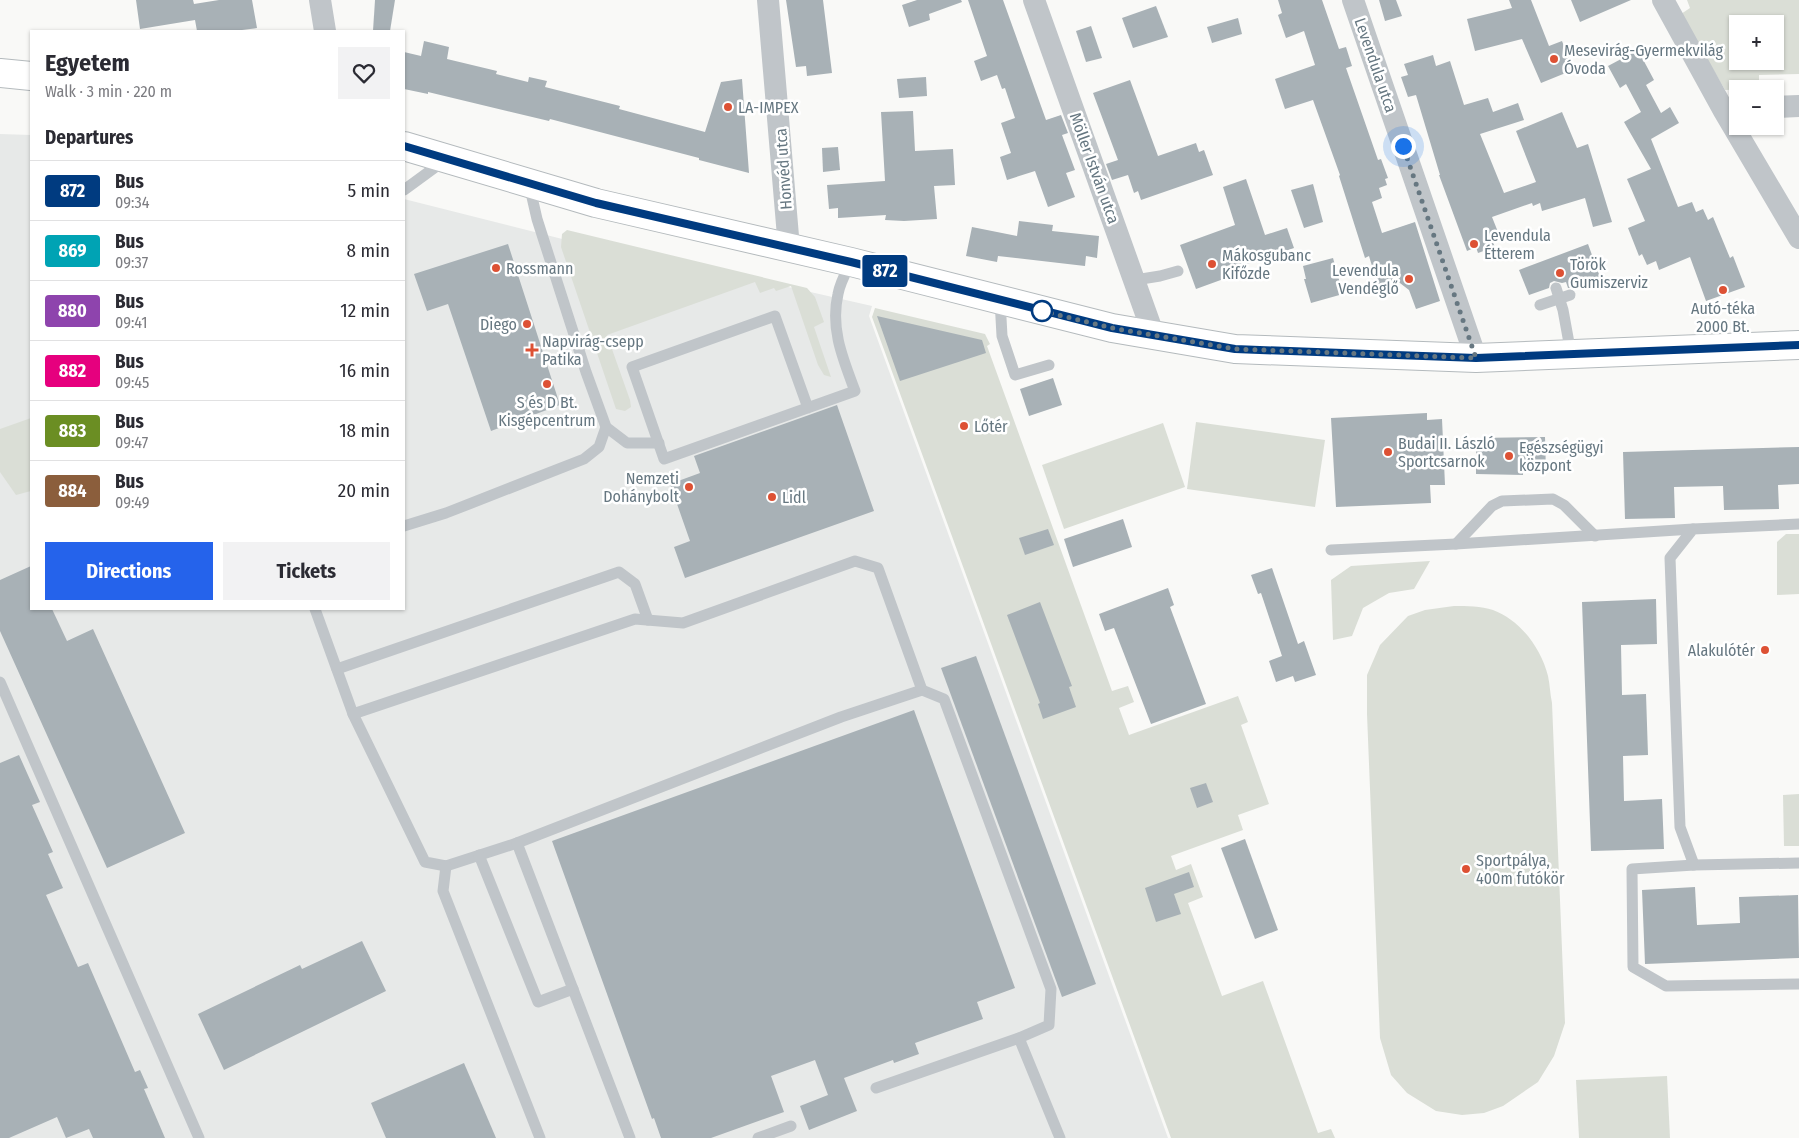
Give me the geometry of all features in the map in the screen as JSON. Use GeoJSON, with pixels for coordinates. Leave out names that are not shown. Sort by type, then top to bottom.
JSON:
{"type":"FeatureCollection","features":[{"type":"Feature","properties":{"kind":"main road"},"geometry":{"type":"LineString","coordinates":[[0,72],[30,76]]}},
{"type":"Feature","properties":{"kind":"main road"},"geometry":{"type":"LineString","coordinates":[[405,146],[596,203],[851,262],[1112,328],[1235,349],[1476,358],[1799,345]]}},
{"type":"Feature","properties":{"kind":"street"},"geometry":{"type":"LineString","coordinates":[[320,0],[325,30]]}},
{"type":"Feature","properties":{"kind":"street","name":"Honvéd utca"},"geometry":{"type":"LineString","coordinates":[[768,0],[773,39],[789,248]]}},
{"type":"Feature","properties":{"kind":"street","name":"Möller István utca"},"geometry":{"type":"LineString","coordinates":[[1034,0],[1154,336]]}},
{"type":"Feature","properties":{"kind":"street","name":"Levendula utca"},"geometry":{"type":"LineString","coordinates":[[1353,0],[1476,358]]}},
{"type":"Feature","properties":{"kind":"street"},"geometry":{"type":"LineString","coordinates":[[1663,0],[1729,107]]}},
{"type":"Feature","properties":{"kind":"street"},"geometry":{"type":"LineString","coordinates":[[1784,107],[1799,106]]}},
{"type":"Feature","properties":{"kind":"street"},"geometry":{"type":"LineString","coordinates":[[1744,135],[1799,238]]}},
{"type":"Feature","properties":{"kind":"lane"},"geometry":{"type":"LineString","coordinates":[[405,189],[448,158]]}},
{"type":"Feature","properties":{"kind":"lane"},"geometry":{"type":"LineString","coordinates":[[529,183],[537,219],[586,372],[606,427],[627,443],[659,444]]}},
{"type":"Feature","properties":{"kind":"lane"},"geometry":{"type":"LineString","coordinates":[[808,408],[775,316],[632,367],[664,459],[808,408],[855,391],[837,342],[834,316],[838,293],[851,262]]}},
{"type":"Feature","properties":{"kind":"lane"},"geometry":{"type":"LineString","coordinates":[[1135,280],[1178,271]]}},
{"type":"Feature","properties":{"kind":"lane"},"geometry":{"type":"LineString","coordinates":[[1540,305],[1562,294],[1571,354]]}},
{"type":"Feature","properties":{"kind":"lane"},"geometry":{"type":"LineString","coordinates":[[1000,300],[1002,336],[1015,375],[1049,365]]}},
{"type":"Feature","properties":{"kind":"lane"},"geometry":{"type":"LineString","coordinates":[[405,526],[446,512],[584,459],[599,447],[606,427]]}},
{"type":"Feature","properties":{"kind":"lane"},"geometry":{"type":"LineString","coordinates":[[1456,544],[1492,506],[1502,501],[1554,499],[1564,505],[1595,536]]}},
{"type":"Feature","properties":{"kind":"lane"},"geometry":{"type":"LineString","coordinates":[[1331,550],[1799,524]]}},
{"type":"Feature","properties":{"kind":"lane"},"geometry":{"type":"LineString","coordinates":[[1693,529],[1670,558],[1680,827],[1694,865]]}},
{"type":"Feature","properties":{"kind":"lane"},"geometry":{"type":"LineString","coordinates":[[353,714],[635,619],[683,623],[855,561],[878,568],[922,690]]}},
{"type":"Feature","properties":{"kind":"lane"},"geometry":{"type":"LineString","coordinates":[[337,669],[619,572],[634,584],[648,620]]}},
{"type":"Feature","properties":{"kind":"lane"},"geometry":{"type":"LineString","coordinates":[[315,610],[353,714],[425,862],[446,866],[517,843],[841,717],[922,690],[944,699],[1050,989],[1049,1024],[1019,1038],[876,1088]]}},
{"type":"Feature","properties":{"kind":"lane"},"geometry":{"type":"LineString","coordinates":[[0,682],[199,1138]]}},
{"type":"Feature","properties":{"kind":"lane"},"geometry":{"type":"LineString","coordinates":[[517,843],[630,1138]]}},
{"type":"Feature","properties":{"kind":"lane"},"geometry":{"type":"LineString","coordinates":[[479,855],[538,1002],[573,988]]}},
{"type":"Feature","properties":{"kind":"lane"},"geometry":{"type":"LineString","coordinates":[[1799,863],[1694,865],[1632,869],[1634,967],[1666,986],[1799,984]]}},
{"type":"Feature","properties":{"kind":"lane"},"geometry":{"type":"LineString","coordinates":[[446,866],[443,891],[540,1138]]}},
{"type":"Feature","properties":{"kind":"lane"},"geometry":{"type":"LineString","coordinates":[[1019,1038],[1060,1138]]}},
{"type":"Feature","properties":{"kind":"lane"},"geometry":{"type":"LineString","coordinates":[[758,1138],[791,1126]]}},
{"type":"Feature","properties":{"kind":"shaded area"},"geometry":{"type":"Polygon","coordinates":[[[1687,0],[1799,0],[1799,74],[1759,75],[1759,80],[1729,80],[1729,90],[1725,90],[1681,14],[1690,8],[1687,0]]]}},
{"type":"Feature","properties":{"kind":"shaded area"},"geometry":{"type":"Polygon","coordinates":[[[0,134],[30,135],[30,610],[405,610],[405,199],[582,244],[749,278],[872,306],[869,316],[1168,1138],[0,1138],[0,134]]]}},
{"type":"Feature","properties":{"kind":"shaded area"},"geometry":{"type":"Polygon","coordinates":[[[567,230],[807,288],[815,297],[824,322],[814,327],[831,377],[824,375],[818,365],[791,286],[776,291],[774,288],[760,293],[755,282],[607,335],[631,407],[625,411],[616,409],[561,247],[562,234],[567,230]]]}},
{"type":"Feature","properties":{"kind":"shaded area"},"geometry":{"type":"Polygon","coordinates":[[[875,308],[985,334],[990,344],[987,346],[1112,691],[1128,686],[1134,702],[1119,708],[1129,735],[1238,696],[1248,722],[1241,725],[1269,804],[1238,815],[1243,830],[1171,856],[1176,870],[1191,864],[1203,897],[1188,903],[1222,996],[1263,981],[1318,1133],[1331,1129],[1335,1138],[1171,1138],[872,317],[875,308]]]}},
{"type":"Feature","properties":{"kind":"shaded area"},"geometry":{"type":"Polygon","coordinates":[[[30,418],[30,491],[16,495],[0,472],[0,429],[30,418]]]}},
{"type":"Feature","properties":{"kind":"shaded area"},"geometry":{"type":"Polygon","coordinates":[[[1196,422],[1325,440],[1315,507],[1187,489],[1196,422]]]}},
{"type":"Feature","properties":{"kind":"shaded area"},"geometry":{"type":"Polygon","coordinates":[[[1163,423],[1185,487],[1064,529],[1042,465],[1163,423]]]}},
{"type":"Feature","properties":{"kind":"shaded area"},"geometry":{"type":"Polygon","coordinates":[[[1786,534],[1799,534],[1799,594],[1777,595],[1777,542],[1786,534]]]}},
{"type":"Feature","properties":{"kind":"shaded area"},"geometry":{"type":"Polygon","coordinates":[[[1430,561],[1414,589],[1389,593],[1363,608],[1352,636],[1333,640],[1331,580],[1351,566],[1430,561]]]}},
{"type":"Feature","properties":{"kind":"shaded area","name":"Sportpálya, 400m futókör"},"geometry":{"type":"Polygon","coordinates":[[[1454,606],[1474,606],[1493,610],[1512,621],[1535,645],[1548,676],[1552,703],[1565,1023],[1554,1056],[1538,1082],[1503,1106],[1484,1113],[1462,1115],[1436,1111],[1407,1093],[1391,1075],[1380,1038],[1367,714],[1367,675],[1380,645],[1408,616],[1425,610],[1454,606]]]}},
{"type":"Feature","properties":{"kind":"shaded area"},"geometry":{"type":"Polygon","coordinates":[[[1799,794],[1799,846],[1784,846],[1783,795],[1799,794]]]}},
{"type":"Feature","properties":{"kind":"shaded area"},"geometry":{"type":"Polygon","coordinates":[[[1667,1076],[1670,1138],[1579,1138],[1576,1080],[1667,1076]]]}},
{"type":"Feature","properties":{"kind":"building"},"geometry":{"type":"Polygon","coordinates":[[[136,0],[193,0],[194,4],[219,0],[252,0],[257,28],[197,30],[195,20],[140,29],[136,0]]]}},
{"type":"Feature","properties":{"kind":"building"},"geometry":{"type":"Polygon","coordinates":[[[375,0],[395,0],[390,30],[373,30],[375,0]]]}},
{"type":"Feature","properties":{"kind":"building"},"geometry":{"type":"Polygon","coordinates":[[[786,0],[823,0],[832,73],[807,76],[806,66],[796,67],[786,0]]]}},
{"type":"Feature","properties":{"kind":"building"},"geometry":{"type":"Polygon","coordinates":[[[917,0],[961,0],[962,2],[929,14],[930,20],[909,27],[902,5],[917,0]]]}},
{"type":"Feature","properties":{"kind":"building"},"geometry":{"type":"Polygon","coordinates":[[[968,0],[1003,0],[1046,120],[1061,115],[1068,133],[1062,135],[1075,170],[1066,173],[1075,197],[1048,207],[1035,171],[1007,180],[1000,157],[1011,153],[1001,123],[1015,118],[1005,88],[1002,89],[997,75],[981,81],[974,61],[987,56],[968,0]]]}},
{"type":"Feature","properties":{"kind":"building"},"geometry":{"type":"Polygon","coordinates":[[[1278,0],[1322,0],[1339,49],[1346,47],[1352,66],[1346,68],[1378,160],[1381,159],[1388,178],[1385,179],[1387,185],[1379,188],[1382,198],[1372,202],[1382,233],[1415,222],[1440,301],[1416,309],[1409,290],[1396,280],[1378,286],[1369,256],[1365,258],[1340,175],[1313,100],[1285,109],[1275,79],[1315,65],[1304,31],[1286,38],[1278,15],[1282,13],[1278,0]]]}},
{"type":"Feature","properties":{"kind":"building"},"geometry":{"type":"Polygon","coordinates":[[[1379,0],[1396,0],[1402,16],[1385,21],[1379,0]]]}},
{"type":"Feature","properties":{"kind":"building"},"geometry":{"type":"Polygon","coordinates":[[[1509,0],[1531,0],[1549,46],[1562,41],[1573,70],[1541,83],[1522,39],[1475,51],[1467,19],[1512,8],[1509,0]]]}},
{"type":"Feature","properties":{"kind":"building"},"geometry":{"type":"Polygon","coordinates":[[[1571,0],[1631,0],[1580,22],[1571,0]]]}},
{"type":"Feature","properties":{"kind":"building"},"geometry":{"type":"Polygon","coordinates":[[[1156,6],[1168,37],[1133,48],[1122,18],[1156,6]]]}},
{"type":"Feature","properties":{"kind":"building"},"geometry":{"type":"Polygon","coordinates":[[[1238,18],[1242,34],[1212,43],[1207,27],[1238,18]]]}},
{"type":"Feature","properties":{"kind":"building"},"geometry":{"type":"Polygon","coordinates":[[[1091,26],[1102,58],[1086,62],[1076,31],[1091,26]]]}},
{"type":"Feature","properties":{"kind":"building"},"geometry":{"type":"Polygon","coordinates":[[[424,41],[449,47],[447,59],[497,71],[496,74],[528,82],[529,77],[547,81],[545,87],[620,106],[619,109],[705,132],[721,82],[742,79],[749,173],[550,119],[549,121],[428,92],[428,94],[405,89],[405,52],[421,56],[424,41]]]}},
{"type":"Feature","properties":{"kind":"building"},"geometry":{"type":"Polygon","coordinates":[[[1638,50],[1654,80],[1646,85],[1661,113],[1670,107],[1679,123],[1651,139],[1678,207],[1692,202],[1696,212],[1703,209],[1708,220],[1713,217],[1730,258],[1733,256],[1745,287],[1706,301],[1690,257],[1659,270],[1656,261],[1647,265],[1642,254],[1639,256],[1628,228],[1645,221],[1627,179],[1651,169],[1624,122],[1641,112],[1626,84],[1620,88],[1608,66],[1638,50]]]}},
{"type":"Feature","properties":{"kind":"building"},"geometry":{"type":"Polygon","coordinates":[[[1433,55],[1436,66],[1450,61],[1464,105],[1488,98],[1493,112],[1518,103],[1524,120],[1480,134],[1504,193],[1536,182],[1516,131],[1562,112],[1577,148],[1588,144],[1612,222],[1593,227],[1585,198],[1542,211],[1540,203],[1533,206],[1532,203],[1492,217],[1500,237],[1492,240],[1495,247],[1478,253],[1476,247],[1467,251],[1439,175],[1416,95],[1408,97],[1401,77],[1408,75],[1404,64],[1433,55]]]}},
{"type":"Feature","properties":{"kind":"building"},"geometry":{"type":"Polygon","coordinates":[[[926,77],[927,96],[899,98],[897,79],[926,77]]]}},
{"type":"Feature","properties":{"kind":"building"},"geometry":{"type":"Polygon","coordinates":[[[1130,80],[1158,156],[1196,143],[1199,152],[1204,150],[1213,175],[1141,200],[1138,191],[1134,193],[1128,175],[1112,180],[1106,164],[1118,160],[1093,93],[1130,80]]]}},
{"type":"Feature","properties":{"kind":"building"},"geometry":{"type":"Polygon","coordinates":[[[913,111],[915,151],[953,149],[955,185],[934,186],[937,219],[885,220],[886,215],[838,218],[838,208],[829,209],[827,185],[885,181],[881,112],[913,111]]]}},
{"type":"Feature","properties":{"kind":"building"},"geometry":{"type":"Polygon","coordinates":[[[838,147],[840,170],[823,172],[822,148],[838,147]]]}},
{"type":"Feature","properties":{"kind":"building"},"geometry":{"type":"Polygon","coordinates":[[[1246,179],[1265,235],[1287,228],[1294,248],[1238,267],[1240,273],[1196,289],[1180,245],[1235,225],[1223,187],[1246,179]]]}},
{"type":"Feature","properties":{"kind":"building"},"geometry":{"type":"Polygon","coordinates":[[[1313,184],[1323,222],[1304,228],[1291,190],[1313,184]]]}},
{"type":"Feature","properties":{"kind":"building"},"geometry":{"type":"Polygon","coordinates":[[[1019,221],[1053,225],[1052,231],[1099,236],[1097,258],[1086,256],[1085,266],[998,256],[997,262],[966,256],[972,227],[1017,236],[1019,221]]]}},
{"type":"Feature","properties":{"kind":"building"},"geometry":{"type":"Polygon","coordinates":[[[508,244],[560,405],[491,431],[448,304],[427,311],[414,274],[508,244]]]}},
{"type":"Feature","properties":{"kind":"building","name":"Török Gumiszerviz"},"geometry":{"type":"Polygon","coordinates":[[[1588,244],[1600,277],[1571,288],[1568,288],[1566,282],[1554,281],[1550,283],[1549,288],[1529,295],[1519,270],[1588,244]]]}},
{"type":"Feature","properties":{"kind":"building"},"geometry":{"type":"Polygon","coordinates":[[[1333,258],[1343,294],[1311,303],[1304,279],[1306,279],[1303,266],[1333,258]]]}},
{"type":"Feature","properties":{"kind":"building"},"geometry":{"type":"Polygon","coordinates":[[[877,316],[982,340],[986,353],[900,381],[877,316]]]}},
{"type":"Feature","properties":{"kind":"building"},"geometry":{"type":"Polygon","coordinates":[[[1053,378],[1062,405],[1029,416],[1020,389],[1053,378]]]}},
{"type":"Feature","properties":{"kind":"building","name":"Lidl"},"geometry":{"type":"Polygon","coordinates":[[[837,405],[874,511],[685,578],[674,547],[690,541],[670,484],[700,473],[694,456],[837,405]]]}},
{"type":"Feature","properties":{"kind":"building","name":"Budai II. László Sportcsarnok"},"geometry":{"type":"Polygon","coordinates":[[[1427,413],[1427,420],[1442,419],[1445,485],[1430,485],[1431,503],[1336,507],[1331,418],[1427,413]]]}},
{"type":"Feature","properties":{"kind":"building","name":"Egészségügyi központ"},"geometry":{"type":"Polygon","coordinates":[[[1545,437],[1546,472],[1523,473],[1523,475],[1476,474],[1476,438],[1545,437]]]}},
{"type":"Feature","properties":{"kind":"building"},"geometry":{"type":"Polygon","coordinates":[[[1799,447],[1799,484],[1778,485],[1779,509],[1724,510],[1723,486],[1674,487],[1675,518],[1625,519],[1623,452],[1799,447]]]}},
{"type":"Feature","properties":{"kind":"building"},"geometry":{"type":"Polygon","coordinates":[[[1123,519],[1132,547],[1073,567],[1064,539],[1123,519]]]}},
{"type":"Feature","properties":{"kind":"building"},"geometry":{"type":"Polygon","coordinates":[[[1048,529],[1054,545],[1025,555],[1019,538],[1048,529]]]}},
{"type":"Feature","properties":{"kind":"building"},"geometry":{"type":"Polygon","coordinates":[[[30,566],[30,610],[52,610],[67,641],[93,629],[185,833],[107,868],[0,631],[0,580],[30,566]]]}},
{"type":"Feature","properties":{"kind":"building"},"geometry":{"type":"Polygon","coordinates":[[[1272,568],[1298,644],[1304,641],[1316,675],[1295,682],[1293,676],[1276,682],[1269,661],[1282,656],[1261,593],[1258,594],[1251,575],[1272,568]]]}},
{"type":"Feature","properties":{"kind":"building"},"geometry":{"type":"Polygon","coordinates":[[[1168,588],[1174,605],[1170,607],[1206,704],[1151,724],[1114,628],[1105,631],[1099,614],[1168,588]]]}},
{"type":"Feature","properties":{"kind":"building"},"geometry":{"type":"Polygon","coordinates":[[[1656,599],[1657,644],[1621,645],[1622,695],[1646,694],[1648,755],[1623,756],[1624,801],[1662,799],[1664,849],[1591,851],[1582,602],[1656,599]]]}},
{"type":"Feature","properties":{"kind":"building"},"geometry":{"type":"Polygon","coordinates":[[[1040,602],[1072,686],[1069,687],[1076,707],[1043,719],[1038,704],[1040,703],[1007,615],[1040,602]]]}},
{"type":"Feature","properties":{"kind":"building"},"geometry":{"type":"Polygon","coordinates":[[[976,656],[1096,984],[1062,997],[941,668],[976,656]]]}},
{"type":"Feature","properties":{"kind":"building"},"geometry":{"type":"Polygon","coordinates":[[[914,710],[1015,988],[977,1002],[983,1019],[915,1043],[919,1054],[894,1063],[893,1060],[844,1078],[857,1111],[809,1130],[800,1106],[828,1095],[815,1060],[771,1076],[784,1112],[711,1138],[661,1138],[654,1118],[652,1119],[552,841],[914,710]]]}},
{"type":"Feature","properties":{"kind":"building"},"geometry":{"type":"Polygon","coordinates":[[[19,755],[40,802],[32,805],[53,852],[48,854],[63,888],[46,895],[78,967],[88,963],[135,1072],[140,1070],[148,1088],[144,1089],[165,1138],[93,1138],[89,1129],[66,1138],[57,1117],[9,1138],[0,1138],[0,763],[19,755]]]}},
{"type":"Feature","properties":{"kind":"building"},"geometry":{"type":"Polygon","coordinates":[[[1206,783],[1213,802],[1197,808],[1190,788],[1206,783]]]}},
{"type":"Feature","properties":{"kind":"building"},"geometry":{"type":"Polygon","coordinates":[[[1245,839],[1278,930],[1255,939],[1221,848],[1245,839]]]}},
{"type":"Feature","properties":{"kind":"building"},"geometry":{"type":"Polygon","coordinates":[[[1189,872],[1194,887],[1174,894],[1181,914],[1156,922],[1145,888],[1189,872]]]}},
{"type":"Feature","properties":{"kind":"building"},"geometry":{"type":"Polygon","coordinates":[[[1695,887],[1697,925],[1740,923],[1739,897],[1798,895],[1799,958],[1645,964],[1642,890],[1695,887]]]}},
{"type":"Feature","properties":{"kind":"building"},"geometry":{"type":"Polygon","coordinates":[[[362,941],[386,991],[224,1070],[198,1014],[300,965],[302,969],[362,941]]]}},
{"type":"Feature","properties":{"kind":"building"},"geometry":{"type":"Polygon","coordinates":[[[464,1063],[496,1138],[386,1138],[371,1103],[464,1063]]]}},
{"type":"Feature","properties":{"kind":"bus line","name":"872"},"geometry":{"type":"LineString","coordinates":[[405,146],[596,203],[851,262],[1112,328],[1235,349],[1476,358],[1799,345]]}},
{"type":"Feature","properties":{"kind":"place","name":"Mesevirág-Gyermekvilág Óvoda"},"geometry":{"type":"Point","coordinates":[1554,59]}},
{"type":"Feature","properties":{"kind":"place","name":"LA-IMPEX"},"geometry":{"type":"Point","coordinates":[728,107]}},
{"type":"Feature","properties":{"kind":"place","name":"Levendula Étterem"},"geometry":{"type":"Point","coordinates":[1474,244]}},
{"type":"Feature","properties":{"kind":"place","name":"Mákosgubanc Kifőzde"},"geometry":{"type":"Point","coordinates":[1212,264]}},
{"type":"Feature","properties":{"kind":"place","name":"Rossmann"},"geometry":{"type":"Point","coordinates":[496,268]}},
{"type":"Feature","properties":{"kind":"place","name":"Török Gumiszerviz"},"geometry":{"type":"Point","coordinates":[1560,273]}},
{"type":"Feature","properties":{"kind":"place","name":"Levendula Vendéglő"},"geometry":{"type":"Point","coordinates":[1409,279]}},
{"type":"Feature","properties":{"kind":"place","name":"Autó-téka 2000 Bt."},"geometry":{"type":"Point","coordinates":[1723,290]}},
{"type":"Feature","properties":{"kind":"place","name":"Diego"},"geometry":{"type":"Point","coordinates":[527,324]}},
{"type":"Feature","properties":{"kind":"place","name":"Napvirág-csepp Patika"},"geometry":{"type":"Point","coordinates":[532,350]}},
{"type":"Feature","properties":{"kind":"place","name":"S és D Bt. Kisgépcentrum"},"geometry":{"type":"Point","coordinates":[547,384]}},
{"type":"Feature","properties":{"kind":"place","name":"Lőtér"},"geometry":{"type":"Point","coordinates":[964,426]}},
{"type":"Feature","properties":{"kind":"place","name":"Budai II. László Sportcsarnok"},"geometry":{"type":"Point","coordinates":[1388,452]}},
{"type":"Feature","properties":{"kind":"place","name":"Egészségügyi központ"},"geometry":{"type":"Point","coordinates":[1509,456]}},
{"type":"Feature","properties":{"kind":"place","name":"Nemzeti Dohánybolt"},"geometry":{"type":"Point","coordinates":[689,487]}},
{"type":"Feature","properties":{"kind":"place","name":"Lidl"},"geometry":{"type":"Point","coordinates":[772,497]}},
{"type":"Feature","properties":{"kind":"place","name":"Alakulótér"},"geometry":{"type":"Point","coordinates":[1765,650]}},
{"type":"Feature","properties":{"kind":"place","name":"Sportpálya, 400m futókör"},"geometry":{"type":"Point","coordinates":[1466,869]}},
{"type":"Feature","properties":{"kind":"route"},"geometry":{"type":"LineString","coordinates":[[1042,311],[1038,310],[1112,328],[1235,349],[1476,358],[1403,146]]}}]}
